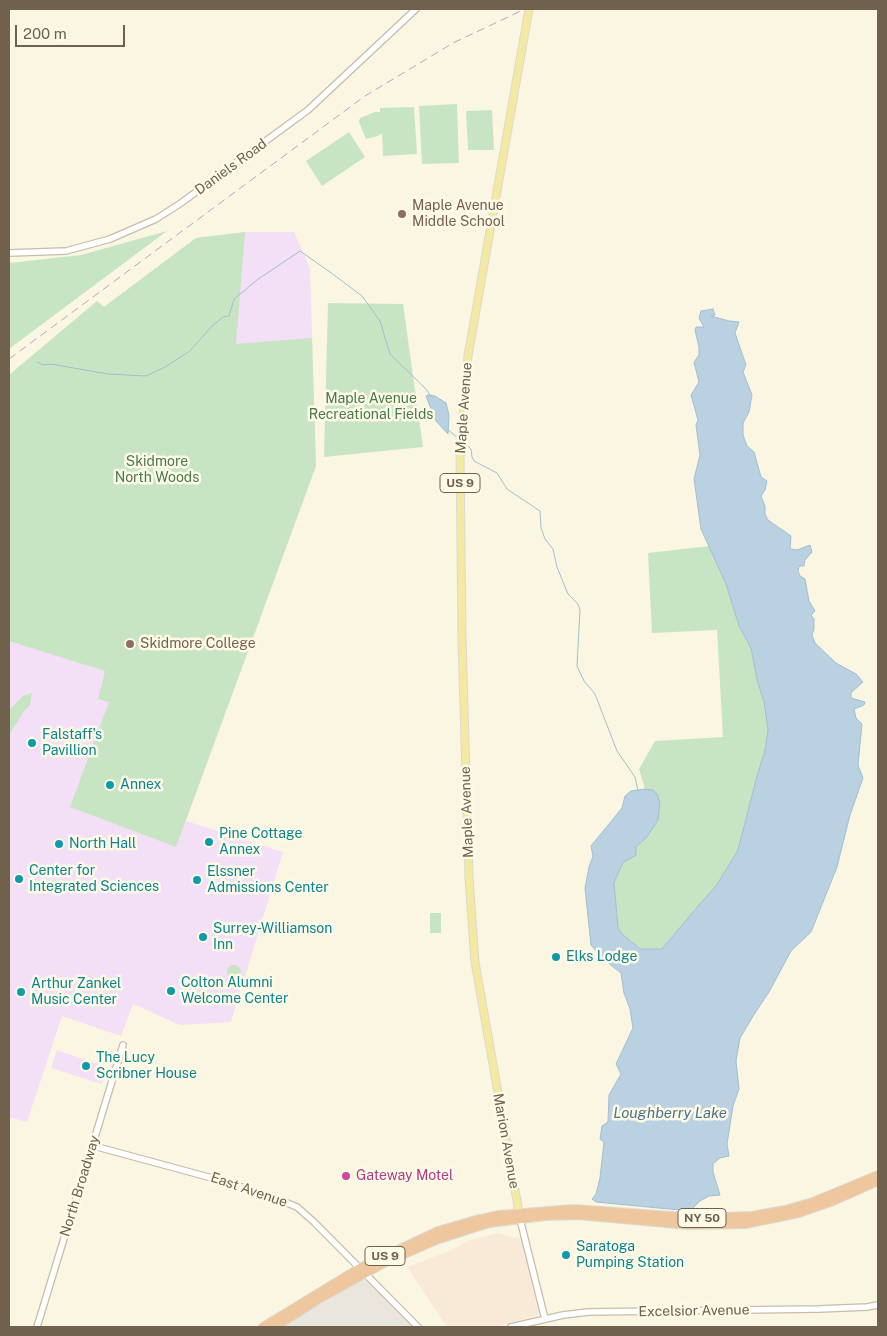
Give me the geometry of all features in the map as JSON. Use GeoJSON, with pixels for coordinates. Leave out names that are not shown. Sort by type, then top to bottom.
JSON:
{"type":"FeatureCollection","features":[{"type":"Feature","properties":{"kind":"highway","name":"NY 50"},"geometry":{"type":"LineString","coordinates":[[520,1216],[584,1209],[699,1218],[744,1217],[777,1212],[813,1202],[878,1175]]}},
{"type":"Feature","properties":{"kind":"highway","name":"NY 50"},"geometry":{"type":"LineString","coordinates":[[520,1216],[578,1215],[698,1225],[745,1224],[799,1213],[833,1201],[878,1181]]}},
{"type":"Feature","properties":{"kind":"highway","name":"US 9"},"geometry":{"type":"LineString","coordinates":[[263,1327],[363,1270],[458,1232],[520,1216]]}},
{"type":"Feature","properties":{"kind":"highway","name":"US 9"},"geometry":{"type":"LineString","coordinates":[[275,1327],[363,1270]]}},
{"type":"Feature","properties":{"kind":"main road","name":"Maple Avenue"},"geometry":{"type":"LineString","coordinates":[[475,962],[469,878],[461,608],[461,432],[468,356],[529,9]]}},
{"type":"Feature","properties":{"kind":"main road","name":"Marion Avenue"},"geometry":{"type":"LineString","coordinates":[[475,962],[520,1216]]}},
{"type":"Feature","properties":{"kind":"street","name":"Daniels Road"},"geometry":{"type":"LineString","coordinates":[[9,254],[66,251],[110,239],[156,219],[181,203],[308,110],[416,9]]}},
{"type":"Feature","properties":{"kind":"street","name":"North Broadway"},"geometry":{"type":"LineString","coordinates":[[36,1327],[94,1146],[123,1045]]}},
{"type":"Feature","properties":{"kind":"street","name":"East Avenue"},"geometry":{"type":"LineString","coordinates":[[94,1146],[216,1179],[285,1201],[297,1207],[363,1270],[418,1327]]}},
{"type":"Feature","properties":{"kind":"street","name":"Marion Avenue"},"geometry":{"type":"LineString","coordinates":[[520,1216],[545,1318]]}},
{"type":"Feature","properties":{"kind":"street","name":"Excelsior Avenue"},"geometry":{"type":"LineString","coordinates":[[511,1327],[545,1318],[588,1312],[819,1309],[878,1305]]}},
{"type":"Feature","properties":{"kind":"shaded area","name":"Skidmore North Woods"},"geometry":{"type":"Polygon","coordinates":[[[245,232],[294,232],[310,268],[316,466],[186,821],[283,852],[231,1022],[180,1025],[133,1004],[121,1036],[62,1016],[27,1122],[9,1117],[9,375],[97,301],[104,307],[196,238],[245,232]]]}},
{"type":"Feature","properties":{"kind":"shaded area"},"geometry":{"type":"Polygon","coordinates":[[[57,1050],[106,1067],[102,1084],[51,1068],[57,1050]]]}},
{"type":"Feature","properties":{"kind":"shaded area"},"geometry":{"type":"Polygon","coordinates":[[[498,1233],[515,1238],[521,1237],[540,1314],[496,1327],[447,1327],[407,1267],[452,1250],[470,1240],[498,1233]]]}},
{"type":"Feature","properties":{"kind":"shaded area"},"geometry":{"type":"Polygon","coordinates":[[[363,1279],[369,1282],[414,1327],[279,1327],[315,1304],[363,1279]]]}},
{"type":"Feature","properties":{"kind":"green space"},"geometry":{"type":"Polygon","coordinates":[[[457,104],[459,163],[422,164],[419,106],[457,104]]]}},
{"type":"Feature","properties":{"kind":"green space"},"geometry":{"type":"Polygon","coordinates":[[[414,107],[417,154],[383,156],[382,133],[366,139],[359,122],[360,118],[380,112],[380,108],[414,107]]]}},
{"type":"Feature","properties":{"kind":"green space"},"geometry":{"type":"Polygon","coordinates":[[[492,110],[494,150],[468,150],[466,111],[492,110]]]}},
{"type":"Feature","properties":{"kind":"green space"},"geometry":{"type":"Polygon","coordinates":[[[349,132],[365,157],[322,186],[306,161],[349,132]]]}},
{"type":"Feature","properties":{"kind":"green space"},"geometry":{"type":"Polygon","coordinates":[[[167,231],[9,349],[9,263],[81,255],[167,231]]]}},
{"type":"Feature","properties":{"kind":"green space","name":"Skidmore North Woods"},"geometry":{"type":"Polygon","coordinates":[[[245,232],[236,344],[312,338],[316,466],[176,847],[70,807],[109,702],[98,699],[105,671],[9,641],[9,375],[97,301],[104,307],[196,238],[245,232]]]}},
{"type":"Feature","properties":{"kind":"green space","name":"Maple Avenue Recreational Fields"},"geometry":{"type":"Polygon","coordinates":[[[328,303],[403,304],[423,447],[324,457],[328,303]]]}},
{"type":"Feature","properties":{"kind":"green space"},"geometry":{"type":"Polygon","coordinates":[[[709,546],[726,584],[739,626],[751,648],[757,680],[764,702],[768,730],[765,750],[738,850],[716,886],[662,949],[640,949],[621,933],[618,927],[614,883],[621,867],[636,847],[647,837],[658,820],[660,802],[653,790],[645,789],[639,769],[655,741],[723,737],[717,630],[652,633],[648,553],[709,546]]]}},
{"type":"Feature","properties":{"kind":"green space"},"geometry":{"type":"Polygon","coordinates":[[[32,693],[30,705],[9,735],[9,710],[23,696],[32,693]]]}},
{"type":"Feature","properties":{"kind":"green space"},"geometry":{"type":"Polygon","coordinates":[[[430,913],[441,913],[441,933],[430,933],[430,913]]]}},
{"type":"Feature","properties":{"kind":"green space"},"geometry":{"type":"Polygon","coordinates":[[[231,965],[237,965],[241,972],[237,979],[231,979],[227,975],[227,969],[231,965]]]}},
{"type":"Feature","properties":{"kind":"water","name":"Loughberry Lake"},"geometry":{"type":"Polygon","coordinates":[[[713,309],[715,315],[711,316],[739,322],[735,333],[746,365],[743,372],[752,395],[749,412],[743,423],[743,435],[747,446],[754,452],[761,477],[767,481],[761,496],[765,506],[765,514],[768,520],[791,536],[790,549],[797,550],[810,545],[812,552],[805,560],[804,566],[799,566],[798,571],[800,576],[805,579],[809,601],[815,611],[811,615],[814,619],[812,635],[815,643],[836,663],[856,674],[863,682],[851,693],[851,698],[865,702],[864,705],[854,709],[856,718],[862,724],[858,765],[863,778],[850,815],[837,867],[811,932],[791,951],[769,992],[740,1038],[736,1061],[739,1089],[733,1106],[727,1144],[729,1156],[720,1158],[713,1164],[713,1172],[720,1195],[709,1196],[700,1201],[690,1211],[596,1202],[592,1199],[596,1194],[600,1178],[604,1142],[600,1139],[602,1126],[608,1122],[609,1095],[621,1074],[616,1064],[633,1028],[621,973],[603,959],[591,945],[585,888],[593,856],[591,846],[622,808],[625,796],[631,791],[653,790],[660,802],[658,820],[647,837],[636,847],[636,855],[624,862],[614,883],[618,927],[621,933],[640,949],[662,949],[716,886],[738,850],[765,750],[768,730],[764,702],[757,680],[751,648],[739,626],[726,584],[701,529],[694,479],[700,455],[696,425],[698,420],[691,395],[699,382],[694,362],[699,355],[695,330],[696,327],[704,327],[699,318],[701,311],[713,309]]]}},
{"type":"Feature","properties":{"kind":"water"},"geometry":{"type":"Polygon","coordinates":[[[426,396],[435,396],[446,403],[449,415],[448,434],[436,421],[426,396]]]}},
{"type":"Feature","properties":{"kind":"waterway"},"geometry":{"type":"LineString","coordinates":[[37,362],[43,365],[51,364],[108,374],[146,376],[165,367],[190,351],[211,327],[223,317],[229,316],[234,299],[257,280],[300,251],[362,296],[380,321],[390,354],[432,397]]}},
{"type":"Feature","properties":{"kind":"waterway"},"geometry":{"type":"LineString","coordinates":[[448,430],[458,438]]}},
{"type":"Feature","properties":{"kind":"waterway"},"geometry":{"type":"LineString","coordinates":[[464,442],[471,449],[474,461],[497,473],[507,489],[540,511],[541,528],[545,539],[553,549],[557,567],[568,594],[578,604],[580,610],[577,666],[584,681],[595,694],[617,751],[635,777],[638,791]]}},
{"type":"Feature","properties":{"kind":"railway"},"geometry":{"type":"LineString","coordinates":[[9,359],[365,96],[453,43],[525,9]]}},
{"type":"Feature","properties":{"kind":"place","name":"Maple Avenue Middle School"},"geometry":{"type":"Point","coordinates":[402,214]}},
{"type":"Feature","properties":{"kind":"place","name":"Skidmore College"},"geometry":{"type":"Point","coordinates":[130,644]}},
{"type":"Feature","properties":{"kind":"place","name":"Falstaff's Pavillion"},"geometry":{"type":"Point","coordinates":[32,743]}},
{"type":"Feature","properties":{"kind":"place","name":"Annex"},"geometry":{"type":"Point","coordinates":[110,785]}},
{"type":"Feature","properties":{"kind":"place","name":"Pine Cottage Annex"},"geometry":{"type":"Point","coordinates":[209,842]}},
{"type":"Feature","properties":{"kind":"place","name":"North Hall"},"geometry":{"type":"Point","coordinates":[59,844]}},
{"type":"Feature","properties":{"kind":"place","name":"Center for Integrated Sciences"},"geometry":{"type":"Point","coordinates":[19,879]}},
{"type":"Feature","properties":{"kind":"place","name":"Elssner Admissions Center"},"geometry":{"type":"Point","coordinates":[197,880]}},
{"type":"Feature","properties":{"kind":"place","name":"Surrey-Williamson Inn"},"geometry":{"type":"Point","coordinates":[203,937]}},
{"type":"Feature","properties":{"kind":"place","name":"Elks Lodge"},"geometry":{"type":"Point","coordinates":[556,957]}},
{"type":"Feature","properties":{"kind":"place","name":"Colton Alumni Welcome Center"},"geometry":{"type":"Point","coordinates":[171,991]}},
{"type":"Feature","properties":{"kind":"place","name":"Arthur Zankel Music Center"},"geometry":{"type":"Point","coordinates":[21,992]}},
{"type":"Feature","properties":{"kind":"place","name":"The Lucy Scribner House"},"geometry":{"type":"Point","coordinates":[86,1066]}},
{"type":"Feature","properties":{"kind":"place","name":"Gateway Motel"},"geometry":{"type":"Point","coordinates":[346,1176]}},
{"type":"Feature","properties":{"kind":"place","name":"Saratoga Pumping Station"},"geometry":{"type":"Point","coordinates":[566,1255]}}]}
